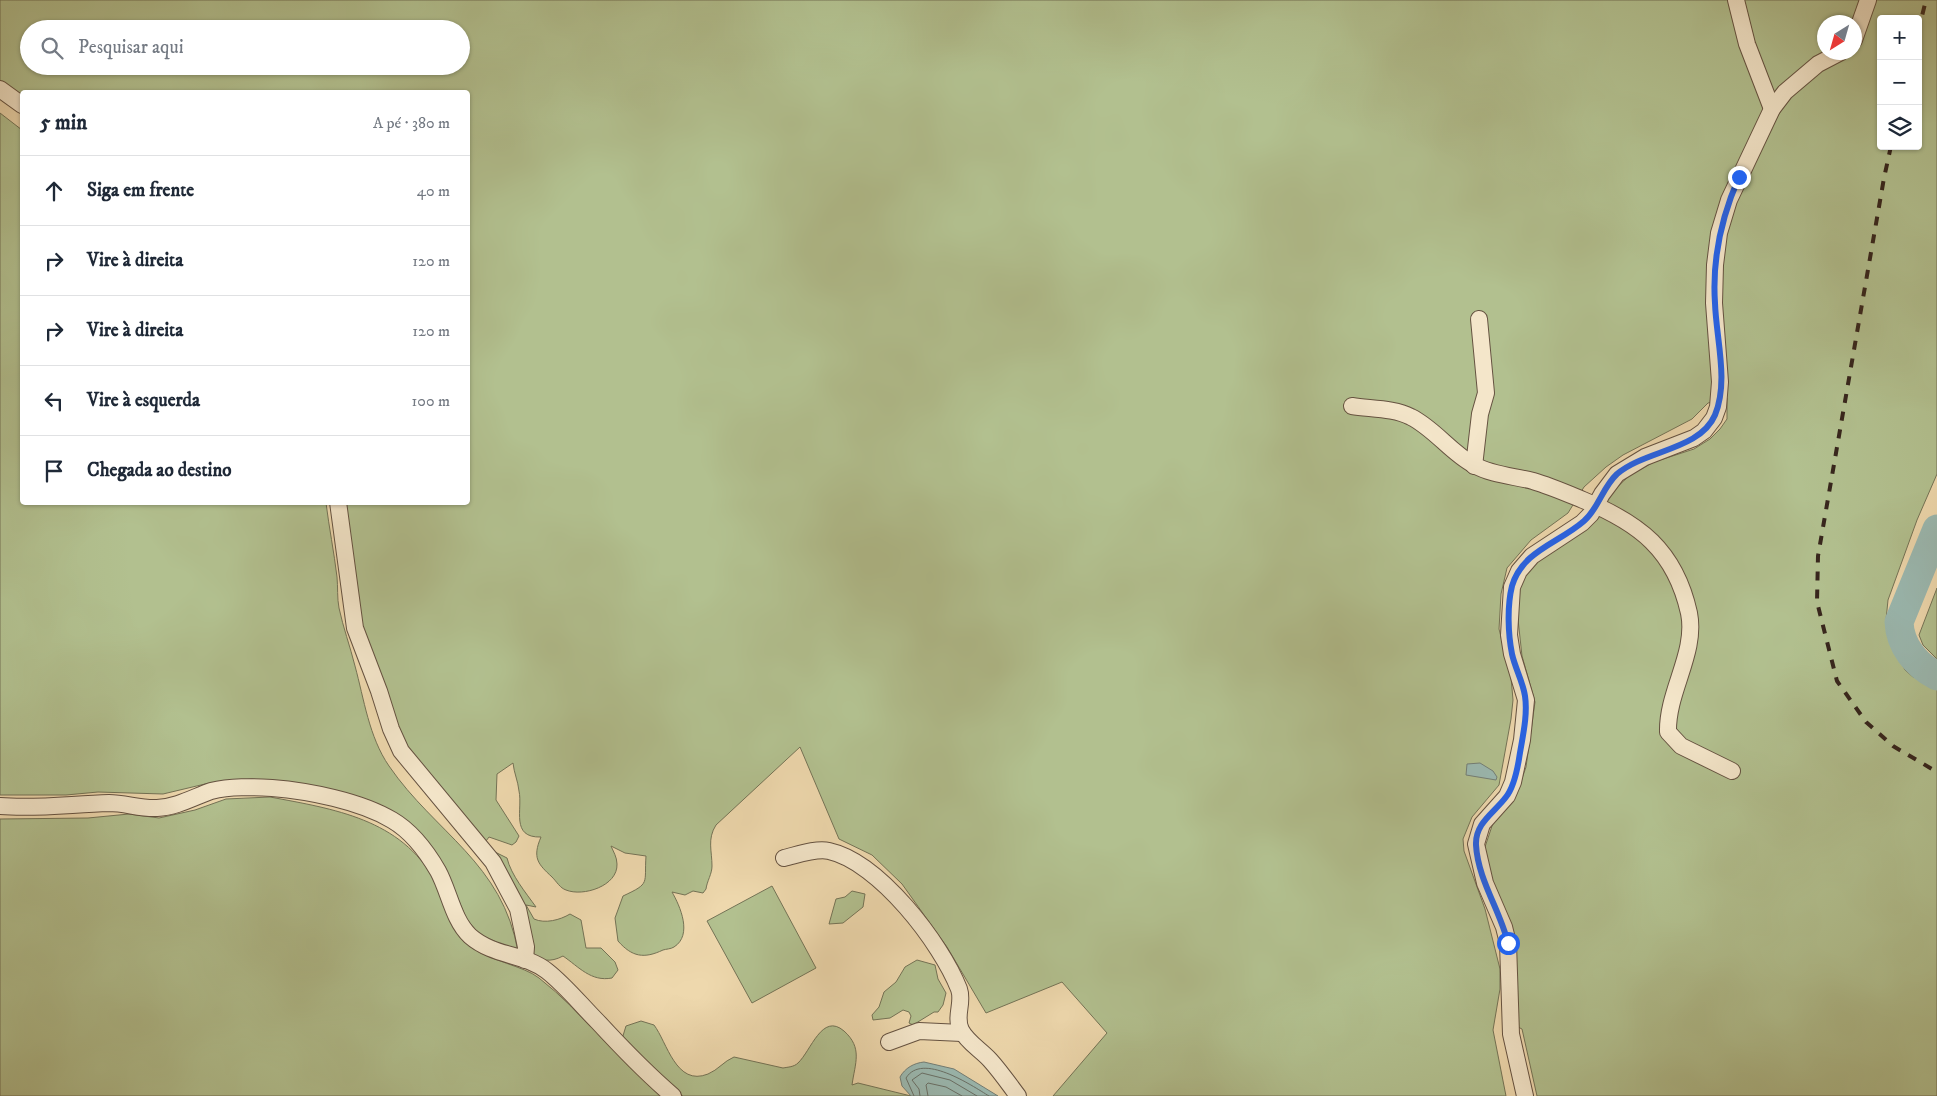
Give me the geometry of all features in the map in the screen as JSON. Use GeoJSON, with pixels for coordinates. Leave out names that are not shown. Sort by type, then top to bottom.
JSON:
{"type":"FeatureCollection","features":[{"type":"Feature","properties":{"kind":"street"},"geometry":{"type":"LineString","coordinates":[[1736,0],[1747,44],[1772,109]]}},
{"type":"Feature","properties":{"kind":"street"},"geometry":{"type":"LineString","coordinates":[[1862,17],[1868,0]]}},
{"type":"Feature","properties":{"kind":"street"},"geometry":{"type":"LineString","coordinates":[[1525,1096],[1511,1034],[1508,943],[1504,927],[1485,883],[1476,844],[1482,824],[1507,796],[1513,782],[1525,714],[1524,689],[1512,654],[1509,635],[1512,587],[1519,571],[1532,556],[1582,523],[1597,506],[1602,494],[1617,474],[1644,457],[1694,438],[1704,431],[1714,418],[1718,407],[1720,382],[1714,303],[1715,265],[1719,233],[1729,200],[1772,109],[1785,92],[1818,64],[1826,60]]}},
{"type":"Feature","properties":{"kind":"street"},"geometry":{"type":"LineString","coordinates":[[0,89],[20,104]]}},
{"type":"Feature","properties":{"kind":"street"},"geometry":{"type":"LineString","coordinates":[[1474,466],[1480,414],[1486,393],[1479,318]]}},
{"type":"Feature","properties":{"kind":"street"},"geometry":{"type":"LineString","coordinates":[[1352,406],[1409,416],[1422,423],[1474,466],[1533,481],[1597,506],[1633,524],[1664,556],[1675,574],[1689,614],[1689,640],[1670,705],[1668,732],[1680,746],[1732,771]]}},
{"type":"Feature","properties":{"kind":"street"},"geometry":{"type":"LineString","coordinates":[[338,505],[355,628],[391,729],[401,751],[493,862],[518,909],[523,931],[525,960]]}},
{"type":"Feature","properties":{"kind":"street"},"geometry":{"type":"LineString","coordinates":[[0,806],[34,808],[110,803],[157,808],[193,799],[211,792],[243,787],[291,790],[374,811],[393,821],[408,833],[437,870],[460,923],[468,934],[482,946],[497,953],[525,960],[545,970],[562,984],[648,1074],[673,1096]]}},
{"type":"Feature","properties":{"kind":"street"},"geometry":{"type":"LineString","coordinates":[[784,858],[826,850],[846,856],[863,865],[885,884],[934,944],[955,980],[961,996],[958,1016],[962,1033],[989,1059],[1018,1096]]}},
{"type":"Feature","properties":{"kind":"street"},"geometry":{"type":"LineString","coordinates":[[889,1042],[919,1031],[962,1033]]}},
{"type":"Feature","properties":{"kind":"green space"},"geometry":{"type":"Polygon","coordinates":[[[0,0],[1937,0],[1937,474],[1917,520],[1888,600],[1886,620],[1892,643],[1905,670],[1913,677],[1937,685],[1937,1096],[1537,1096],[1522,1029],[1518,1027],[1496,899],[1483,853],[1495,817],[1519,787],[1526,767],[1535,702],[1522,656],[1517,610],[1520,585],[1527,572],[1630,475],[1654,462],[1694,449],[1710,439],[1727,419],[1727,398],[1708,403],[1692,419],[1623,455],[1606,467],[1584,487],[1568,513],[1531,540],[1507,568],[1501,594],[1499,629],[1511,677],[1513,700],[1511,719],[1499,785],[1472,817],[1463,839],[1464,851],[1485,909],[1500,969],[1500,989],[1493,1030],[1506,1096],[1053,1096],[1107,1033],[1062,982],[986,1013],[947,947],[902,884],[872,855],[839,839],[800,747],[716,825],[711,840],[712,869],[706,889],[703,893],[693,891],[685,895],[672,892],[683,920],[684,928],[680,942],[673,948],[650,955],[633,953],[618,941],[615,918],[623,896],[638,888],[644,882],[646,856],[625,853],[611,846],[616,857],[616,872],[606,884],[590,891],[573,892],[564,889],[543,868],[538,860],[537,850],[541,837],[531,836],[521,828],[520,798],[513,763],[497,774],[496,800],[519,836],[512,845],[489,837],[486,841],[408,748],[397,725],[361,624],[345,505],[470,505],[470,90],[20,90],[20,96],[0,81],[0,0]]]}},
{"type":"Feature","properties":{"kind":"green space"},"geometry":{"type":"Polygon","coordinates":[[[0,113],[20,128],[20,505],[326,505],[342,622],[368,718],[382,755],[407,790],[483,872],[498,895],[510,921],[518,952],[479,934],[466,918],[445,867],[428,844],[325,789],[252,779],[205,784],[163,794],[98,792],[66,795],[0,795],[0,113]]]}},
{"type":"Feature","properties":{"kind":"green space"},"geometry":{"type":"Polygon","coordinates":[[[1937,588],[1937,659],[1923,645],[1919,635],[1937,588]]]}},
{"type":"Feature","properties":{"kind":"green space"},"geometry":{"type":"Polygon","coordinates":[[[270,797],[318,806],[364,820],[385,830],[404,843],[421,860],[435,881],[450,917],[464,941],[479,952],[525,970],[539,978],[571,1006],[630,1067],[662,1096],[0,1096],[0,819],[88,818],[129,814],[159,818],[195,810],[226,799],[270,797]]]}},
{"type":"Feature","properties":{"kind":"green space"},"geometry":{"type":"Polygon","coordinates":[[[491,850],[507,858],[515,877],[536,907],[526,905],[534,919],[552,921],[570,914],[581,920],[586,948],[601,948],[615,962],[618,970],[612,978],[605,979],[591,976],[563,956],[542,960],[528,956],[491,850]]]}},
{"type":"Feature","properties":{"kind":"green space"},"geometry":{"type":"Polygon","coordinates":[[[772,886],[816,968],[752,1003],[707,921],[772,886]]]}},
{"type":"Feature","properties":{"kind":"green space"},"geometry":{"type":"Polygon","coordinates":[[[852,891],[865,894],[863,907],[843,923],[829,924],[836,899],[845,897],[852,891]]]}},
{"type":"Feature","properties":{"kind":"green space"},"geometry":{"type":"Polygon","coordinates":[[[917,960],[935,965],[938,979],[946,993],[943,1005],[938,1012],[934,1012],[913,1025],[909,1023],[911,1016],[909,1012],[903,1010],[890,1018],[873,1020],[872,1015],[879,1007],[884,992],[896,982],[905,967],[917,960]]]}},
{"type":"Feature","properties":{"kind":"green space"},"geometry":{"type":"Polygon","coordinates":[[[641,1021],[654,1025],[680,1069],[688,1074],[697,1076],[712,1072],[734,1057],[783,1068],[793,1066],[803,1057],[823,1030],[829,1026],[836,1026],[850,1037],[856,1050],[852,1085],[858,1083],[911,1096],[683,1096],[643,1063],[622,1039],[626,1026],[641,1021]]]}},
{"type":"Feature","properties":{"kind":"water"},"geometry":{"type":"Polygon","coordinates":[[[1480,763],[1493,771],[1497,777],[1496,780],[1466,775],[1467,764],[1480,763]]]}},
{"type":"Feature","properties":{"kind":"water"},"geometry":{"type":"Polygon","coordinates":[[[924,1062],[954,1069],[998,1096],[911,1096],[902,1086],[900,1077],[910,1066],[924,1062]]]}},
{"type":"Feature","properties":{"kind":"waterway"},"geometry":{"type":"LineString","coordinates":[[1937,529],[1899,622],[1902,639],[1910,654],[1929,672],[1937,676]]}},
{"type":"Feature","properties":{"kind":"railway"},"geometry":{"type":"LineString","coordinates":[[1922,16],[1926,0]]}},
{"type":"Feature","properties":{"kind":"railway"},"geometry":{"type":"LineString","coordinates":[[1890,150],[1818,556],[1817,602],[1837,681],[1866,722],[1893,746],[1937,772]]}},
{"type":"Feature","properties":{"kind":"route"},"geometry":{"type":"LineString","coordinates":[[1508,943],[1504,927],[1485,883],[1476,844],[1478,833],[1487,816],[1507,796],[1518,765],[1526,700],[1512,654],[1509,635],[1512,587],[1519,571],[1532,556],[1582,523],[1597,506],[1602,494],[1617,474],[1644,457],[1680,445],[1694,438],[1704,431],[1714,418],[1718,407],[1720,382],[1714,303],[1715,265],[1719,233],[1729,200],[1739,177]]}}]}
